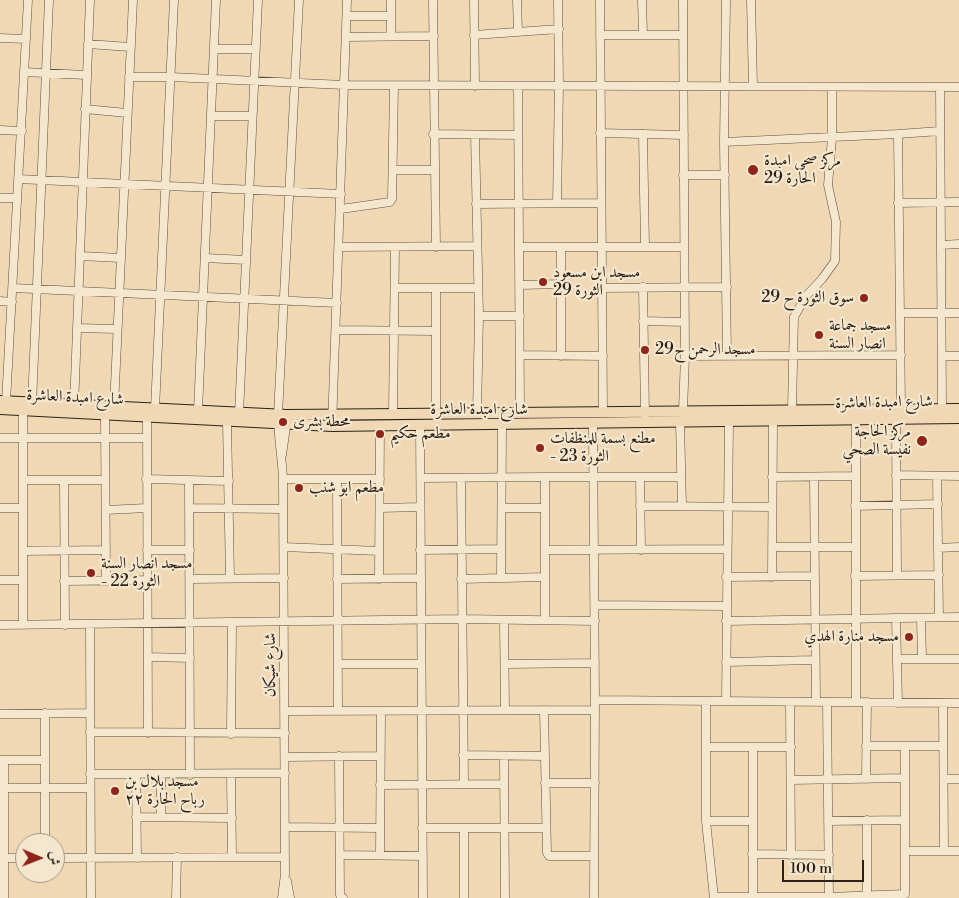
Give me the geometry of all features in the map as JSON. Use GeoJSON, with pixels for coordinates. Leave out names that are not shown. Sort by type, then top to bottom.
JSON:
{"type":"FeatureCollection","features":[{"type":"Feature","properties":{"kind":"main road","name":"شارع امبدة العاشرة"},"geometry":{"type":"LineString","coordinates":[[2,404],[198,411],[239,414],[332,426],[420,424],[490,419],[520,413],[604,411],[792,410],[959,418]]}},
{"type":"Feature","properties":{"kind":"main road","name":"شارع امبدة العاشرة"},"geometry":{"type":"LineString","coordinates":[[2,404],[23,410],[227,422],[331,414],[477,414],[502,425],[856,419],[942,409],[959,409]]}},
{"type":"Feature","properties":{"kind":"street"},"geometry":{"type":"LineString","coordinates":[[2,404],[13,288],[28,0]]}},
{"type":"Feature","properties":{"kind":"street"},"geometry":{"type":"LineString","coordinates":[[32,404],[43,180],[45,74],[49,0]]}},
{"type":"Feature","properties":{"kind":"street"},"geometry":{"type":"LineString","coordinates":[[74,406],[90,0]]}},
{"type":"Feature","properties":{"kind":"street"},"geometry":{"type":"LineString","coordinates":[[114,407],[133,0]]}},
{"type":"Feature","properties":{"kind":"street"},"geometry":{"type":"LineString","coordinates":[[155,409],[174,0]]}},
{"type":"Feature","properties":{"kind":"street"},"geometry":{"type":"LineString","coordinates":[[198,411],[216,0]]}},
{"type":"Feature","properties":{"kind":"street"},"geometry":{"type":"LineString","coordinates":[[239,414],[254,49],[258,0]]}},
{"type":"Feature","properties":{"kind":"street","name":"شارع شيكان"},"geometry":{"type":"LineString","coordinates":[[282,898],[285,874],[284,509],[282,455],[279,450],[283,419],[284,301],[299,0]]}},
{"type":"Feature","properties":{"kind":"street"},"geometry":{"type":"LineString","coordinates":[[332,426],[347,0]]}},
{"type":"Feature","properties":{"kind":"street"},"geometry":{"type":"LineString","coordinates":[[391,0],[391,35]]}},
{"type":"Feature","properties":{"kind":"street"},"geometry":{"type":"LineString","coordinates":[[433,0],[433,134],[436,247]]}},
{"type":"Feature","properties":{"kind":"street"},"geometry":{"type":"LineString","coordinates":[[474,0],[475,86]]}},
{"type":"Feature","properties":{"kind":"street"},"geometry":{"type":"LineString","coordinates":[[517,0],[518,32]]}},
{"type":"Feature","properties":{"kind":"street"},"geometry":{"type":"LineString","coordinates":[[557,203],[560,86],[558,0]]}},
{"type":"Feature","properties":{"kind":"street"},"geometry":{"type":"LineString","coordinates":[[600,0],[604,411]]}},
{"type":"Feature","properties":{"kind":"street"},"geometry":{"type":"LineString","coordinates":[[642,0],[643,34]]}},
{"type":"Feature","properties":{"kind":"street"},"geometry":{"type":"LineString","coordinates":[[683,0],[682,86],[685,322],[683,411]]}},
{"type":"Feature","properties":{"kind":"street"},"geometry":{"type":"LineString","coordinates":[[726,0],[724,142],[727,356]]}},
{"type":"Feature","properties":{"kind":"street"},"geometry":{"type":"LineString","coordinates":[[751,0],[753,86]]}},
{"type":"Feature","properties":{"kind":"street"},"geometry":{"type":"LineString","coordinates":[[347,16],[391,16]]}},
{"type":"Feature","properties":{"kind":"street"},"geometry":{"type":"LineString","coordinates":[[474,35],[559,30]]}},
{"type":"Feature","properties":{"kind":"street"},"geometry":{"type":"LineString","coordinates":[[600,35],[684,34]]}},
{"type":"Feature","properties":{"kind":"street"},"geometry":{"type":"LineString","coordinates":[[346,37],[434,36]]}},
{"type":"Feature","properties":{"kind":"street"},"geometry":{"type":"LineString","coordinates":[[0,38],[26,40]]}},
{"type":"Feature","properties":{"kind":"street"},"geometry":{"type":"LineString","coordinates":[[88,44],[130,47]]}},
{"type":"Feature","properties":{"kind":"street"},"geometry":{"type":"LineString","coordinates":[[214,49],[254,49]]}},
{"type":"Feature","properties":{"kind":"street"},"geometry":{"type":"LineString","coordinates":[[24,72],[86,75]]}},
{"type":"Feature","properties":{"kind":"street"},"geometry":{"type":"LineString","coordinates":[[129,77],[171,77],[344,86],[959,87]]}},
{"type":"Feature","properties":{"kind":"street"},"geometry":{"type":"LineString","coordinates":[[340,209],[390,202],[392,199],[394,86]]}},
{"type":"Feature","properties":{"kind":"street"},"geometry":{"type":"LineString","coordinates":[[518,86],[520,413]]}},
{"type":"Feature","properties":{"kind":"street"},"geometry":{"type":"LineString","coordinates":[[792,410],[794,317],[806,296],[822,279],[835,260],[836,222],[828,185],[832,138],[832,87]]}},
{"type":"Feature","properties":{"kind":"street"},"geometry":{"type":"LineString","coordinates":[[940,87],[943,313],[942,409]]}},
{"type":"Feature","properties":{"kind":"street"},"geometry":{"type":"LineString","coordinates":[[85,109],[127,113]]}},
{"type":"Feature","properties":{"kind":"street"},"geometry":{"type":"LineString","coordinates":[[210,116],[251,116]]}},
{"type":"Feature","properties":{"kind":"street"},"geometry":{"type":"LineString","coordinates":[[0,130],[22,131]]}},
{"type":"Feature","properties":{"kind":"street"},"geometry":{"type":"LineString","coordinates":[[724,142],[940,131]]}},
{"type":"Feature","properties":{"kind":"street"},"geometry":{"type":"LineString","coordinates":[[600,133],[684,135]]}},
{"type":"Feature","properties":{"kind":"street"},"geometry":{"type":"LineString","coordinates":[[433,134],[517,135]]}},
{"type":"Feature","properties":{"kind":"street"},"geometry":{"type":"LineString","coordinates":[[643,134],[644,247]]}},
{"type":"Feature","properties":{"kind":"street"},"geometry":{"type":"LineString","coordinates":[[897,575],[896,475],[901,355],[898,134]]}},
{"type":"Feature","properties":{"kind":"street"},"geometry":{"type":"LineString","coordinates":[[475,135],[479,316],[477,414]]}},
{"type":"Feature","properties":{"kind":"street"},"geometry":{"type":"LineString","coordinates":[[393,170],[434,170]]}},
{"type":"Feature","properties":{"kind":"street"},"geometry":{"type":"LineString","coordinates":[[684,175],[725,175]]}},
{"type":"Feature","properties":{"kind":"street"},"geometry":{"type":"LineString","coordinates":[[18,180],[341,194]]}},
{"type":"Feature","properties":{"kind":"street"},"geometry":{"type":"LineString","coordinates":[[0,198],[17,198]]}},
{"type":"Feature","properties":{"kind":"street"},"geometry":{"type":"LineString","coordinates":[[898,203],[959,202]]}},
{"type":"Feature","properties":{"kind":"street"},"geometry":{"type":"LineString","coordinates":[[476,204],[601,204]]}},
{"type":"Feature","properties":{"kind":"street"},"geometry":{"type":"LineString","coordinates":[[941,244],[959,244]]}},
{"type":"Feature","properties":{"kind":"street"},"geometry":{"type":"LineString","coordinates":[[339,246],[477,246]]}},
{"type":"Feature","properties":{"kind":"street"},"geometry":{"type":"LineString","coordinates":[[393,414],[396,331],[395,247]]}},
{"type":"Feature","properties":{"kind":"street"},"geometry":{"type":"LineString","coordinates":[[519,247],[684,247]]}},
{"type":"Feature","properties":{"kind":"street"},"geometry":{"type":"LineString","coordinates":[[561,247],[561,356]]}},
{"type":"Feature","properties":{"kind":"street"},"geometry":{"type":"LineString","coordinates":[[81,256],[120,258]]}},
{"type":"Feature","properties":{"kind":"street"},"geometry":{"type":"LineString","coordinates":[[205,258],[246,260]]}},
{"type":"Feature","properties":{"kind":"street"},"geometry":{"type":"LineString","coordinates":[[519,285],[562,284]]}},
{"type":"Feature","properties":{"kind":"street"},"geometry":{"type":"LineString","coordinates":[[643,287],[645,423]]}},
{"type":"Feature","properties":{"kind":"street"},"geometry":{"type":"LineString","coordinates":[[602,288],[727,287]]}},
{"type":"Feature","properties":{"kind":"street"},"geometry":{"type":"LineString","coordinates":[[13,288],[337,303]]}},
{"type":"Feature","properties":{"kind":"street"},"geometry":{"type":"LineString","coordinates":[[395,288],[478,288]]}},
{"type":"Feature","properties":{"kind":"street"},"geometry":{"type":"LineString","coordinates":[[436,288],[436,414]]}},
{"type":"Feature","properties":{"kind":"street"},"geometry":{"type":"LineString","coordinates":[[0,301],[12,302]]}},
{"type":"Feature","properties":{"kind":"street"},"geometry":{"type":"LineString","coordinates":[[900,314],[959,314]]}},
{"type":"Feature","properties":{"kind":"street"},"geometry":{"type":"LineString","coordinates":[[479,316],[520,316]]}},
{"type":"Feature","properties":{"kind":"street"},"geometry":{"type":"LineString","coordinates":[[643,321],[685,322]]}},
{"type":"Feature","properties":{"kind":"street"},"geometry":{"type":"LineString","coordinates":[[77,328],[117,329]]}},
{"type":"Feature","properties":{"kind":"street"},"geometry":{"type":"LineString","coordinates":[[336,330],[436,331]]}},
{"type":"Feature","properties":{"kind":"street"},"geometry":{"type":"LineString","coordinates":[[521,355],[603,356]]}},
{"type":"Feature","properties":{"kind":"street"},"geometry":{"type":"LineString","coordinates":[[685,356],[901,355]]}},
{"type":"Feature","properties":{"kind":"street"},"geometry":{"type":"LineString","coordinates":[[943,356],[959,356]]}},
{"type":"Feature","properties":{"kind":"street"},"geometry":{"type":"LineString","coordinates":[[23,410],[23,625]]}},
{"type":"Feature","properties":{"kind":"street"},"geometry":{"type":"LineString","coordinates":[[105,414],[106,581]]}},
{"type":"Feature","properties":{"kind":"street"},"geometry":{"type":"LineString","coordinates":[[147,416],[148,733]]}},
{"type":"Feature","properties":{"kind":"street"},"geometry":{"type":"LineString","coordinates":[[856,419],[856,702]]}},
{"type":"Feature","properties":{"kind":"street"},"geometry":{"type":"LineString","coordinates":[[726,701],[726,577],[730,421]]}},
{"type":"Feature","properties":{"kind":"street"},"geometry":{"type":"LineString","coordinates":[[772,577],[773,421]]}},
{"type":"Feature","properties":{"kind":"street"},"geometry":{"type":"LineString","coordinates":[[227,422],[230,578]]}},
{"type":"Feature","properties":{"kind":"street"},"geometry":{"type":"LineString","coordinates":[[680,422],[682,506]]}},
{"type":"Feature","properties":{"kind":"street"},"geometry":{"type":"LineString","coordinates":[[420,424],[423,898]]}},
{"type":"Feature","properties":{"kind":"street"},"geometry":{"type":"LineString","coordinates":[[593,424],[595,620],[594,898]]}},
{"type":"Feature","properties":{"kind":"street"},"geometry":{"type":"LineString","coordinates":[[379,579],[380,425]]}},
{"type":"Feature","properties":{"kind":"street"},"geometry":{"type":"LineString","coordinates":[[501,578],[502,425]]}},
{"type":"Feature","properties":{"kind":"street"},"geometry":{"type":"LineString","coordinates":[[0,438],[147,438]]}},
{"type":"Feature","properties":{"kind":"street"},"geometry":{"type":"LineString","coordinates":[[896,475],[959,476]]}},
{"type":"Feature","properties":{"kind":"street"},"geometry":{"type":"LineString","coordinates":[[772,477],[814,478],[855,476]]}},
{"type":"Feature","properties":{"kind":"street"},"geometry":{"type":"LineString","coordinates":[[938,476],[939,618]]}},
{"type":"Feature","properties":{"kind":"street"},"geometry":{"type":"LineString","coordinates":[[545,477],[545,620]]}},
{"type":"Feature","properties":{"kind":"street"},"geometry":{"type":"LineString","coordinates":[[640,477],[641,550]]}},
{"type":"Feature","properties":{"kind":"street"},"geometry":{"type":"LineString","coordinates":[[420,478],[681,477]]}},
{"type":"Feature","properties":{"kind":"street"},"geometry":{"type":"LineString","coordinates":[[461,478],[464,784]]}},
{"type":"Feature","properties":{"kind":"street"},"geometry":{"type":"LineString","coordinates":[[814,478],[816,702]]}},
{"type":"Feature","properties":{"kind":"street"},"geometry":{"type":"LineString","coordinates":[[283,479],[380,479]]}},
{"type":"Feature","properties":{"kind":"street"},"geometry":{"type":"LineString","coordinates":[[337,479],[338,711]]}},
{"type":"Feature","properties":{"kind":"street"},"geometry":{"type":"LineString","coordinates":[[23,480],[105,480]]}},
{"type":"Feature","properties":{"kind":"street"},"geometry":{"type":"LineString","coordinates":[[64,480],[65,625]]}},
{"type":"Feature","properties":{"kind":"street"},"geometry":{"type":"LineString","coordinates":[[146,480],[229,481]]}},
{"type":"Feature","properties":{"kind":"street"},"geometry":{"type":"LineString","coordinates":[[189,481],[190,775]]}},
{"type":"Feature","properties":{"kind":"street"},"geometry":{"type":"LineString","coordinates":[[855,506],[938,504]]}},
{"type":"Feature","properties":{"kind":"street"},"geometry":{"type":"LineString","coordinates":[[640,506],[772,507]]}},
{"type":"Feature","properties":{"kind":"street"},"geometry":{"type":"LineString","coordinates":[[380,508],[420,507]]}},
{"type":"Feature","properties":{"kind":"street"},"geometry":{"type":"LineString","coordinates":[[0,508],[23,508]]}},
{"type":"Feature","properties":{"kind":"street"},"geometry":{"type":"LineString","coordinates":[[106,510],[147,508]]}},
{"type":"Feature","properties":{"kind":"street"},"geometry":{"type":"LineString","coordinates":[[190,508],[284,509]]}},
{"type":"Feature","properties":{"kind":"street"},"geometry":{"type":"LineString","coordinates":[[502,508],[545,508]]}},
{"type":"Feature","properties":{"kind":"street"},"geometry":{"type":"LineString","coordinates":[[284,547],[379,551]]}},
{"type":"Feature","properties":{"kind":"street"},"geometry":{"type":"LineString","coordinates":[[772,547],[855,547]]}},
{"type":"Feature","properties":{"kind":"street"},"geometry":{"type":"LineString","coordinates":[[938,548],[959,547]]}},
{"type":"Feature","properties":{"kind":"street"},"geometry":{"type":"LineString","coordinates":[[420,550],[502,549]]}},
{"type":"Feature","properties":{"kind":"street"},"geometry":{"type":"LineString","coordinates":[[545,550],[727,549]]}},
{"type":"Feature","properties":{"kind":"street"},"geometry":{"type":"LineString","coordinates":[[23,551],[106,550]]}},
{"type":"Feature","properties":{"kind":"street"},"geometry":{"type":"LineString","coordinates":[[147,550],[190,550]]}},
{"type":"Feature","properties":{"kind":"street"},"geometry":{"type":"LineString","coordinates":[[855,576],[939,575]]}},
{"type":"Feature","properties":{"kind":"street"},"geometry":{"type":"LineString","coordinates":[[726,577],[814,576]]}},
{"type":"Feature","properties":{"kind":"street"},"geometry":{"type":"LineString","coordinates":[[461,579],[545,577]]}},
{"type":"Feature","properties":{"kind":"street"},"geometry":{"type":"LineString","coordinates":[[190,579],[284,578]]}},
{"type":"Feature","properties":{"kind":"street"},"geometry":{"type":"LineString","coordinates":[[338,579],[420,578]]}},
{"type":"Feature","properties":{"kind":"street"},"geometry":{"type":"LineString","coordinates":[[0,580],[23,580]]}},
{"type":"Feature","properties":{"kind":"street"},"geometry":{"type":"LineString","coordinates":[[64,581],[147,580]]}},
{"type":"Feature","properties":{"kind":"street"},"geometry":{"type":"LineString","coordinates":[[594,605],[726,606]]}},
{"type":"Feature","properties":{"kind":"street"},"geometry":{"type":"LineString","coordinates":[[726,621],[959,617]]}},
{"type":"Feature","properties":{"kind":"street"},"geometry":{"type":"LineString","coordinates":[[896,618],[898,702]]}},
{"type":"Feature","properties":{"kind":"street"},"geometry":{"type":"LineString","coordinates":[[922,618],[922,659]]}},
{"type":"Feature","properties":{"kind":"street"},"geometry":{"type":"LineString","coordinates":[[0,625],[284,623],[462,619],[595,620]]}},
{"type":"Feature","properties":{"kind":"street"},"geometry":{"type":"LineString","coordinates":[[504,620],[506,664],[505,710]]}},
{"type":"Feature","properties":{"kind":"street"},"geometry":{"type":"LineString","coordinates":[[231,734],[232,623]]}},
{"type":"Feature","properties":{"kind":"street"},"geometry":{"type":"LineString","coordinates":[[90,625],[91,898]]}},
{"type":"Feature","properties":{"kind":"street"},"geometry":{"type":"LineString","coordinates":[[148,657],[190,658]]}},
{"type":"Feature","properties":{"kind":"street"},"geometry":{"type":"LineString","coordinates":[[898,659],[959,659]]}},
{"type":"Feature","properties":{"kind":"street"},"geometry":{"type":"LineString","coordinates":[[726,662],[815,660]]}},
{"type":"Feature","properties":{"kind":"street"},"geometry":{"type":"LineString","coordinates":[[506,664],[595,663]]}},
{"type":"Feature","properties":{"kind":"street"},"geometry":{"type":"LineString","coordinates":[[338,664],[421,664]]}},
{"type":"Feature","properties":{"kind":"street"},"geometry":{"type":"LineString","coordinates":[[595,700],[959,703]]}},
{"type":"Feature","properties":{"kind":"street"},"geometry":{"type":"LineString","coordinates":[[706,701],[706,821],[714,897],[829,898],[905,894],[905,746]]}},
{"type":"Feature","properties":{"kind":"street"},"geometry":{"type":"LineString","coordinates":[[790,702],[791,856]]}},
{"type":"Feature","properties":{"kind":"street"},"geometry":{"type":"LineString","coordinates":[[827,702],[829,898]]}},
{"type":"Feature","properties":{"kind":"street"},"geometry":{"type":"LineString","coordinates":[[866,779],[867,702]]}},
{"type":"Feature","properties":{"kind":"street"},"geometry":{"type":"LineString","coordinates":[[944,703],[944,851]]}},
{"type":"Feature","properties":{"kind":"street"},"geometry":{"type":"LineString","coordinates":[[544,710],[548,855],[594,856]]}},
{"type":"Feature","properties":{"kind":"street"},"geometry":{"type":"LineString","coordinates":[[284,711],[595,710]]}},
{"type":"Feature","properties":{"kind":"street"},"geometry":{"type":"LineString","coordinates":[[380,855],[381,711]]}},
{"type":"Feature","properties":{"kind":"street"},"geometry":{"type":"LineString","coordinates":[[44,833],[45,713]]}},
{"type":"Feature","properties":{"kind":"street"},"geometry":{"type":"LineString","coordinates":[[0,714],[90,713]]}},
{"type":"Feature","properties":{"kind":"street"},"geometry":{"type":"LineString","coordinates":[[90,732],[285,733]]}},
{"type":"Feature","properties":{"kind":"street"},"geometry":{"type":"LineString","coordinates":[[866,746],[943,746]]}},
{"type":"Feature","properties":{"kind":"street"},"geometry":{"type":"LineString","coordinates":[[706,747],[791,747]]}},
{"type":"Feature","properties":{"kind":"street"},"geometry":{"type":"LineString","coordinates":[[752,747],[753,898]]}},
{"type":"Feature","properties":{"kind":"street"},"geometry":{"type":"LineString","coordinates":[[463,755],[545,756]]}},
{"type":"Feature","properties":{"kind":"street"},"geometry":{"type":"LineString","coordinates":[[339,756],[340,895],[343,898]]}},
{"type":"Feature","properties":{"kind":"street"},"geometry":{"type":"LineString","coordinates":[[285,757],[380,756]]}},
{"type":"Feature","properties":{"kind":"street"},"geometry":{"type":"LineString","coordinates":[[504,756],[505,898]]}},
{"type":"Feature","properties":{"kind":"street"},"geometry":{"type":"LineString","coordinates":[[4,898],[2,830],[4,788],[2,760],[44,760]]}},
{"type":"Feature","properties":{"kind":"street"},"geometry":{"type":"LineString","coordinates":[[90,774],[231,775],[285,773]]}},
{"type":"Feature","properties":{"kind":"street"},"geometry":{"type":"LineString","coordinates":[[136,775],[137,858]]}},
{"type":"Feature","properties":{"kind":"street"},"geometry":{"type":"LineString","coordinates":[[161,775],[161,817]]}},
{"type":"Feature","properties":{"kind":"street"},"geometry":{"type":"LineString","coordinates":[[231,775],[232,857]]}},
{"type":"Feature","properties":{"kind":"street"},"geometry":{"type":"LineString","coordinates":[[791,780],[904,778]]}},
{"type":"Feature","properties":{"kind":"street"},"geometry":{"type":"LineString","coordinates":[[944,779],[959,779]]}},
{"type":"Feature","properties":{"kind":"street"},"geometry":{"type":"LineString","coordinates":[[545,783],[595,783]]}},
{"type":"Feature","properties":{"kind":"street"},"geometry":{"type":"LineString","coordinates":[[380,785],[504,784]]}},
{"type":"Feature","properties":{"kind":"street"},"geometry":{"type":"LineString","coordinates":[[4,788],[90,788]]}},
{"type":"Feature","properties":{"kind":"street"},"geometry":{"type":"LineString","coordinates":[[136,817],[232,818]]}},
{"type":"Feature","properties":{"kind":"street"},"geometry":{"type":"LineString","coordinates":[[867,820],[867,896]]}},
{"type":"Feature","properties":{"kind":"street"},"geometry":{"type":"LineString","coordinates":[[828,821],[905,820]]}},
{"type":"Feature","properties":{"kind":"street"},"geometry":{"type":"LineString","coordinates":[[706,821],[752,821]]}},
{"type":"Feature","properties":{"kind":"street"},"geometry":{"type":"LineString","coordinates":[[285,827],[379,828]]}},
{"type":"Feature","properties":{"kind":"street"},"geometry":{"type":"LineString","coordinates":[[422,828],[546,828]]}},
{"type":"Feature","properties":{"kind":"street"},"geometry":{"type":"LineString","coordinates":[[464,828],[464,898]]}},
{"type":"Feature","properties":{"kind":"street"},"geometry":{"type":"LineString","coordinates":[[906,852],[959,850]]}},
{"type":"Feature","properties":{"kind":"street"},"geometry":{"type":"LineString","coordinates":[[752,854],[791,856],[829,854]]}},
{"type":"Feature","properties":{"kind":"street"},"geometry":{"type":"LineString","coordinates":[[340,855],[422,856]]}},
{"type":"Feature","properties":{"kind":"street"},"geometry":{"type":"LineString","coordinates":[[65,858],[285,857]]}},
{"type":"Feature","properties":{"kind":"street"},"geometry":{"type":"LineString","coordinates":[[4,858],[15,858]]}},
{"type":"Feature","properties":{"kind":"street"},"geometry":{"type":"LineString","coordinates":[[176,898],[177,858]]}},
{"type":"Feature","properties":{"kind":"street","name":"شارع شيكان"},"geometry":{"type":"LineString","coordinates":[[285,874],[290,898]]}},
{"type":"Feature","properties":{"kind":"place","name":"مركز صحي امبدة الحارة 29"},"geometry":{"type":"Point","coordinates":[753,170]}},
{"type":"Feature","properties":{"kind":"place","name":"مسجد ابن مسعود الثورة 29"},"geometry":{"type":"Point","coordinates":[543,282]}},
{"type":"Feature","properties":{"kind":"place","name":"سوق الثورة ح 29"},"geometry":{"type":"Point","coordinates":[864,298]}},
{"type":"Feature","properties":{"kind":"place","name":"مسجد جماعة انصار السنة"},"geometry":{"type":"Point","coordinates":[819,335]}},
{"type":"Feature","properties":{"kind":"place","name":"مسجد الرحمن ح29"},"geometry":{"type":"Point","coordinates":[645,350]}},
{"type":"Feature","properties":{"kind":"place","name":"محطة بشرى"},"geometry":{"type":"Point","coordinates":[283,422]}},
{"type":"Feature","properties":{"kind":"place","name":"مطعم حكيم"},"geometry":{"type":"Point","coordinates":[380,434]}},
{"type":"Feature","properties":{"kind":"place","name":"مركز الحاجة نفيسة الصحي"},"geometry":{"type":"Point","coordinates":[922,441]}},
{"type":"Feature","properties":{"kind":"place","name":"مطنع بسمة للمنظفات - الثورة 23"},"geometry":{"type":"Point","coordinates":[540,448]}},
{"type":"Feature","properties":{"kind":"place","name":"مطعم ابو شنب"},"geometry":{"type":"Point","coordinates":[299,488]}},
{"type":"Feature","properties":{"kind":"place","name":"مسجد انصار السنة - الثورة 22"},"geometry":{"type":"Point","coordinates":[91,573]}},
{"type":"Feature","properties":{"kind":"place","name":"مسجد منارة الهدي"},"geometry":{"type":"Point","coordinates":[909,637]}},
{"type":"Feature","properties":{"kind":"place","name":"مسجد بلال بن رباح الحارة ٢٢"},"geometry":{"type":"Point","coordinates":[115,791]}}]}
